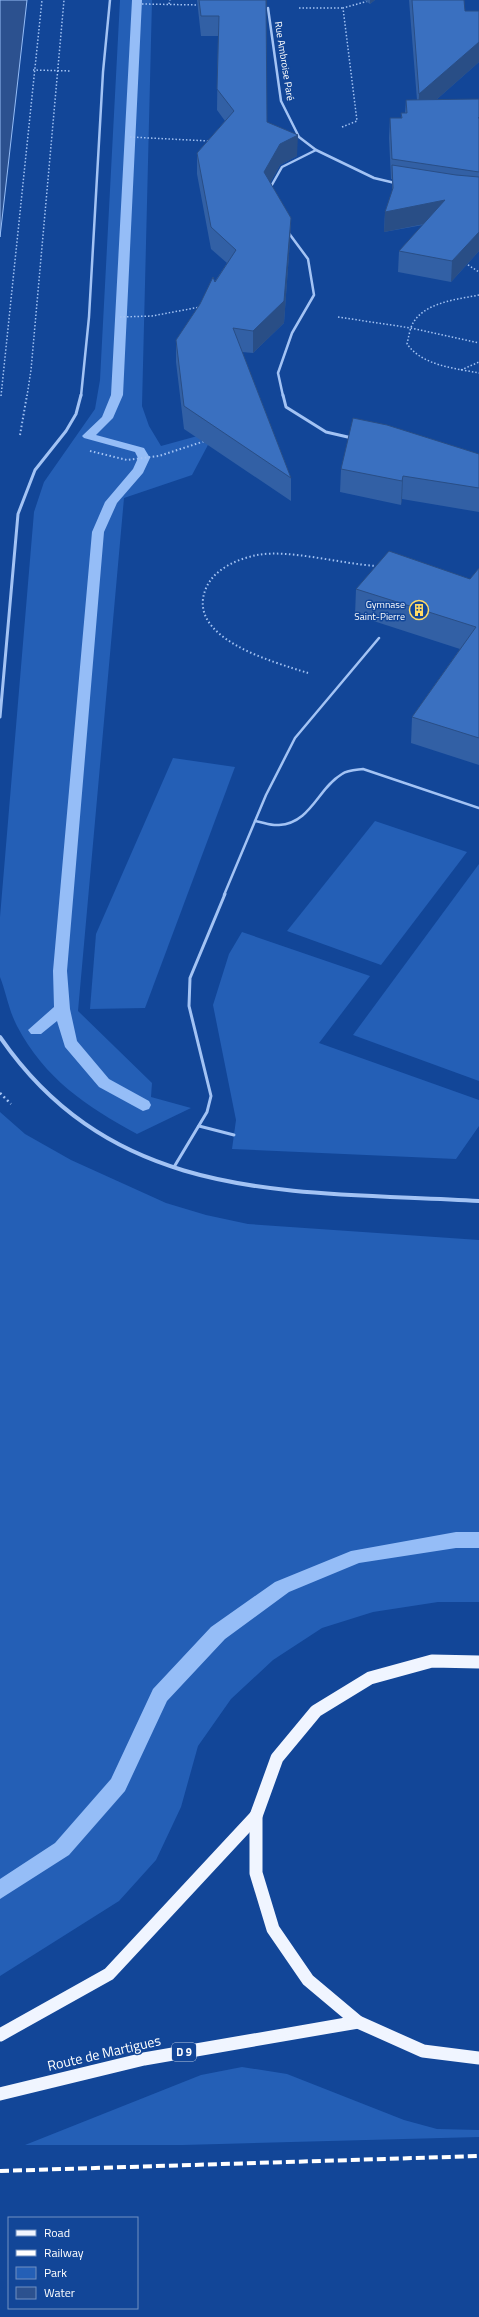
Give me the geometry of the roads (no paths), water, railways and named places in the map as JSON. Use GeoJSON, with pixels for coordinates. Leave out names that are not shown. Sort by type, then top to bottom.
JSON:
{"type":"FeatureCollection","features":[{"type":"Feature","properties":{"kind":"main road"},"geometry":{"type":"LineString","coordinates":[[479,1662],[432,1661],[370,1678],[316,1711],[277,1758],[256,1816],[256,1872],[273,1929],[308,1980],[358,2022],[422,2051],[479,2058]]}},
{"type":"Feature","properties":{"kind":"main road"},"geometry":{"type":"LineString","coordinates":[[0,2036],[109,1974],[256,1816]]}},
{"type":"Feature","properties":{"kind":"main road","name":"Route de Martigues"},"geometry":{"type":"LineString","coordinates":[[0,2094],[144,2059],[358,2022]]}},
{"type":"Feature","properties":{"kind":"street"},"geometry":{"type":"LineString","coordinates":[[0,717],[18,514],[35,470],[56,444],[76,414],[81,395],[89,317],[103,72],[110,0]]}},
{"type":"Feature","properties":{"kind":"street","name":"Rue Ambroise Paré"},"geometry":{"type":"LineString","coordinates":[[268,8],[281,102],[299,136],[316,150],[374,178],[401,184]]}},
{"type":"Feature","properties":{"kind":"street"},"geometry":{"type":"LineString","coordinates":[[267,194],[282,167],[316,150]]}},
{"type":"Feature","properties":{"kind":"street"},"geometry":{"type":"LineString","coordinates":[[286,228],[308,259],[314,295],[292,333],[278,373],[286,407],[326,432],[357,439]]}},
{"type":"Feature","properties":{"kind":"street"},"geometry":{"type":"LineString","coordinates":[[0,1037],[14,1061],[39,1087],[71,1115],[107,1138],[174,1168],[234,1184],[288,1190],[479,1201]]}},
{"type":"Feature","properties":{"kind":"lane"},"geometry":{"type":"LineString","coordinates":[[174,1168],[207,1112],[211,1096],[189,1006],[190,978],[266,795],[295,738],[379,638]]}},
{"type":"Feature","properties":{"kind":"lane"},"geometry":{"type":"LineString","coordinates":[[255,821],[279,825],[292,822],[313,806],[340,775],[349,770],[363,769],[479,808]]}},
{"type":"Feature","properties":{"kind":"lane"},"geometry":{"type":"LineString","coordinates":[[199,1126],[234,1135]]}},
{"type":"Feature","properties":{"kind":"water"},"geometry":{"type":"Polygon","coordinates":[[[0,0],[27,0],[0,237],[0,0]]]}},
{"type":"Feature","properties":{"kind":"waterway"},"geometry":{"type":"LineString","coordinates":[[62,1009],[60,971],[98,532],[111,502],[139,470],[144,458],[140,450],[88,436],[107,418],[117,395],[137,0]]}},
{"type":"Feature","properties":{"kind":"waterway"},"geometry":{"type":"LineString","coordinates":[[36,1030],[62,1009]]}},
{"type":"Feature","properties":{"kind":"waterway"},"geometry":{"type":"LineString","coordinates":[[62,1009],[70,1043],[104,1083],[143,1105]]}},
{"type":"Feature","properties":{"kind":"waterway"},"geometry":{"type":"LineString","coordinates":[[0,1890],[62,1849],[118,1785],[160,1695],[218,1633],[282,1587],[357,1556],[456,1540],[479,1540]]}},
{"type":"Feature","properties":{"kind":"railway"},"geometry":{"type":"LineString","coordinates":[[0,2171],[479,2156]]}},
{"type":"Feature","properties":{"kind":"place","name":"Gymnase Saint-Pierre"},"geometry":{"type":"Point","coordinates":[419,610]}}]}
